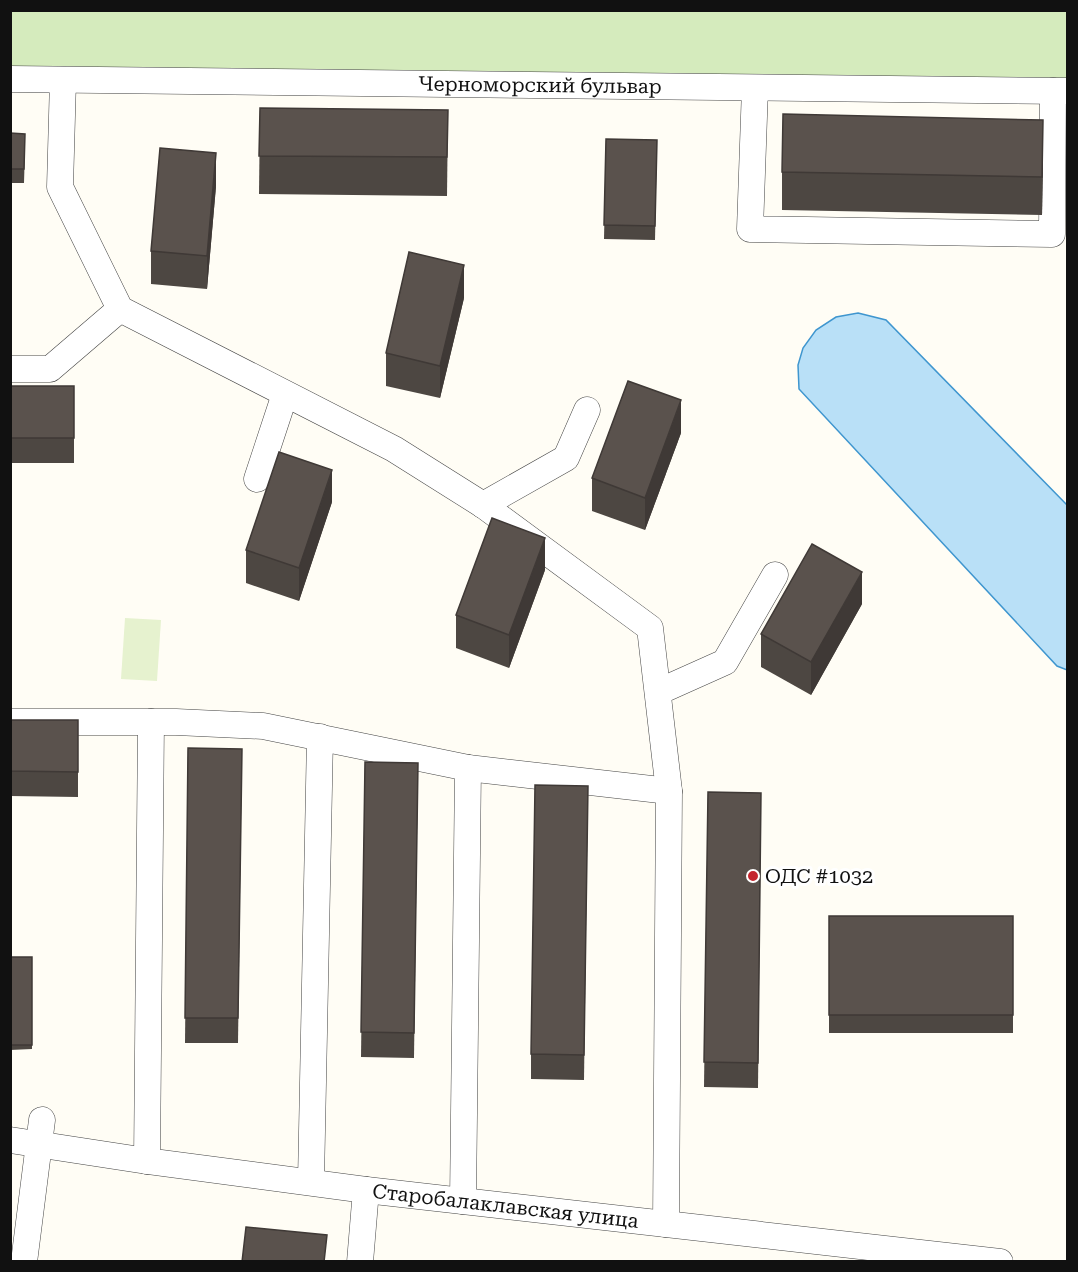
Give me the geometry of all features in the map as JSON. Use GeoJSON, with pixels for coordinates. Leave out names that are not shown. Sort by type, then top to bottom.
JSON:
{"type":"FeatureCollection","features":[{"type":"Feature","properties":{"kind":"street","name":"Черноморский бульвар"},"geometry":{"type":"LineString","coordinates":[[10,80],[1060,91]]}},
{"type":"Feature","properties":{"kind":"street"},"geometry":{"type":"LineString","coordinates":[[63,80],[60,187],[120,309],[394,449],[483,505],[650,628],[669,791],[666,1224]]}},
{"type":"Feature","properties":{"kind":"street"},"geometry":{"type":"LineString","coordinates":[[755,88],[750,229],[1052,234],[1060,91]]}},
{"type":"Feature","properties":{"kind":"street"},"geometry":{"type":"LineString","coordinates":[[10,369],[50,369],[120,309]]}},
{"type":"Feature","properties":{"kind":"street"},"geometry":{"type":"LineString","coordinates":[[257,479],[285,394]]}},
{"type":"Feature","properties":{"kind":"street"},"geometry":{"type":"LineString","coordinates":[[483,505],[566,458],[587,410]]}},
{"type":"Feature","properties":{"kind":"street"},"geometry":{"type":"LineString","coordinates":[[658,692],[725,662],[775,575]]}},
{"type":"Feature","properties":{"kind":"street"},"geometry":{"type":"LineString","coordinates":[[10,722],[151,722],[263,726],[468,768],[669,791]]}},
{"type":"Feature","properties":{"kind":"street"},"geometry":{"type":"LineString","coordinates":[[147,1161],[151,722]]}},
{"type":"Feature","properties":{"kind":"street"},"geometry":{"type":"LineString","coordinates":[[311,1182],[320,737]]}},
{"type":"Feature","properties":{"kind":"street"},"geometry":{"type":"LineString","coordinates":[[463,1201],[468,768]]}},
{"type":"Feature","properties":{"kind":"street"},"geometry":{"type":"LineString","coordinates":[[24,1262],[41,1132]]}},
{"type":"Feature","properties":{"kind":"street","name":"Старобалаклавская улица"},"geometry":{"type":"LineString","coordinates":[[10,1140],[41,1132],[147,1161],[366,1190],[1000,1262]]}},
{"type":"Feature","properties":{"kind":"street"},"geometry":{"type":"LineString","coordinates":[[360,1262],[366,1190]]}},
{"type":"Feature","properties":{"kind":"green space"},"geometry":{"type":"Polygon","coordinates":[[[11,11],[1067,11],[1067,80],[11,72],[11,11]]]}},
{"type":"Feature","properties":{"kind":"green space"},"geometry":{"type":"Polygon","coordinates":[[[125,618],[161,620],[157,681],[121,679],[125,618]]]}},
{"type":"Feature","properties":{"kind":"water"},"geometry":{"type":"Polygon","coordinates":[[[858,313],[886,320],[1067,505],[1067,670],[1057,666],[799,389],[798,365],[803,348],[816,330],[836,317],[858,313]]]}},
{"type":"Feature","properties":{"kind":"building"},"geometry":{"type":"Polygon","coordinates":[[[260,108],[448,110],[447,157],[259,156],[260,108]]]}},
{"type":"Feature","properties":{"kind":"building"},"geometry":{"type":"Polygon","coordinates":[[[783,114],[1043,120],[1042,177],[782,172],[783,114]]]}},
{"type":"Feature","properties":{"kind":"building"},"geometry":{"type":"Polygon","coordinates":[[[10,133],[25,134],[24,169],[10,169],[10,133]]]}},
{"type":"Feature","properties":{"kind":"building"},"geometry":{"type":"Polygon","coordinates":[[[606,139],[657,140],[655,226],[604,225],[606,139]]]}},
{"type":"Feature","properties":{"kind":"building"},"geometry":{"type":"Polygon","coordinates":[[[160,148],[216,153],[207,256],[151,251],[160,148]]]}},
{"type":"Feature","properties":{"kind":"building"},"geometry":{"type":"Polygon","coordinates":[[[409,252],[464,265],[440,366],[386,353],[409,252]]]}},
{"type":"Feature","properties":{"kind":"building"},"geometry":{"type":"Polygon","coordinates":[[[628,381],[681,400],[645,498],[592,478],[628,381]]]}},
{"type":"Feature","properties":{"kind":"building"},"geometry":{"type":"Polygon","coordinates":[[[10,386],[74,386],[74,438],[10,438],[10,386]]]}},
{"type":"Feature","properties":{"kind":"building"},"geometry":{"type":"Polygon","coordinates":[[[279,452],[332,470],[299,568],[246,550],[279,452]]]}},
{"type":"Feature","properties":{"kind":"building"},"geometry":{"type":"Polygon","coordinates":[[[492,518],[545,538],[509,635],[456,615],[492,518]]]}},
{"type":"Feature","properties":{"kind":"building"},"geometry":{"type":"Polygon","coordinates":[[[812,544],[862,572],[811,662],[761,634],[812,544]]]}},
{"type":"Feature","properties":{"kind":"building"},"geometry":{"type":"Polygon","coordinates":[[[10,720],[78,720],[78,772],[10,771],[10,720]]]}},
{"type":"Feature","properties":{"kind":"building"},"geometry":{"type":"Polygon","coordinates":[[[188,748],[242,749],[238,1018],[185,1018],[188,748]]]}},
{"type":"Feature","properties":{"kind":"building"},"geometry":{"type":"Polygon","coordinates":[[[365,762],[418,763],[414,1033],[361,1032],[365,762]]]}},
{"type":"Feature","properties":{"kind":"building"},"geometry":{"type":"Polygon","coordinates":[[[535,785],[588,786],[584,1055],[531,1054],[535,785]]]}},
{"type":"Feature","properties":{"kind":"building"},"geometry":{"type":"Polygon","coordinates":[[[708,792],[761,793],[758,1063],[704,1062],[708,792]]]}},
{"type":"Feature","properties":{"kind":"building"},"geometry":{"type":"Polygon","coordinates":[[[829,916],[1013,916],[1013,1015],[829,1015],[829,916]]]}},
{"type":"Feature","properties":{"kind":"building"},"geometry":{"type":"Polygon","coordinates":[[[10,957],[32,957],[32,1045],[10,1045],[10,957]]]}},
{"type":"Feature","properties":{"kind":"building"},"geometry":{"type":"Polygon","coordinates":[[[246,1227],[327,1235],[324,1262],[242,1262],[246,1227]]]}},
{"type":"Feature","properties":{"kind":"place","name":"ОДС #1032"},"geometry":{"type":"Point","coordinates":[753,876]}}]}
